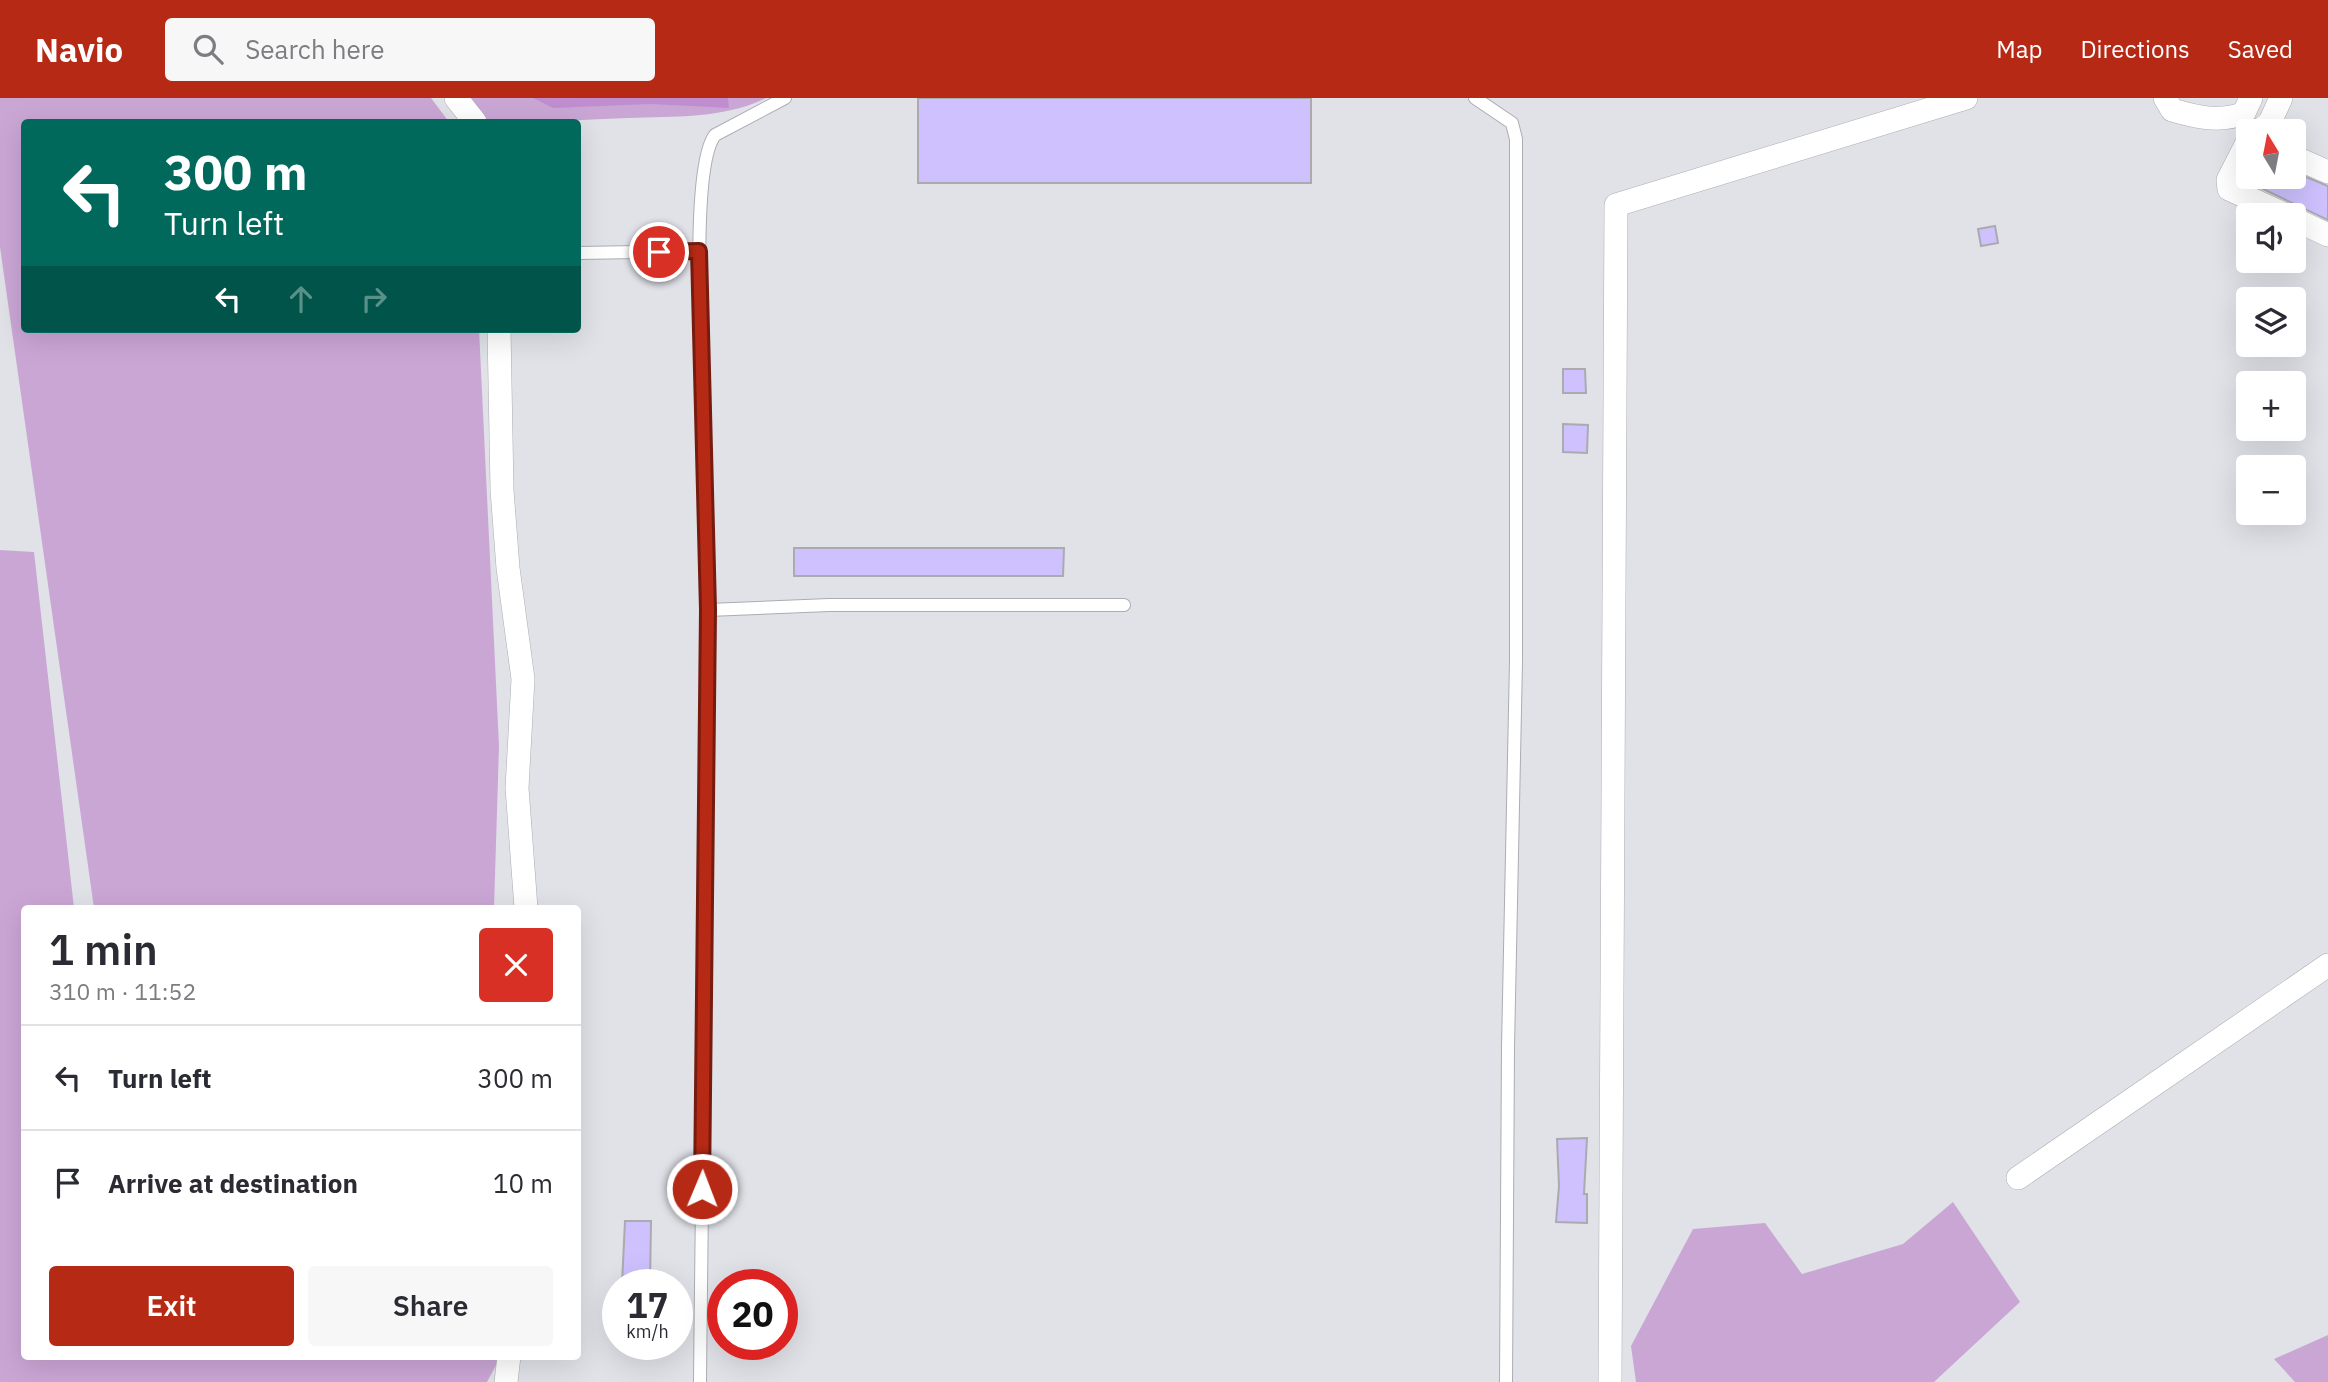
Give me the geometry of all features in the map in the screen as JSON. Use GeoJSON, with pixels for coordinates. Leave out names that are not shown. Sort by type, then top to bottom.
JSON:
{"type":"FeatureCollection","features":[{"type":"Feature","properties":{"kind":"street"},"geometry":{"type":"LineString","coordinates":[[456,98],[473,119]]}},
{"type":"Feature","properties":{"kind":"street"},"geometry":{"type":"LineString","coordinates":[[1610,1382],[1616,205],[1966,98]]}},
{"type":"Feature","properties":{"kind":"street"},"geometry":{"type":"LineString","coordinates":[[2165,98],[2172,110],[2193,116],[2229,119],[2244,113],[2251,98]]}},
{"type":"Feature","properties":{"kind":"street"},"geometry":{"type":"LineString","coordinates":[[2271,119],[2281,98]]}},
{"type":"Feature","properties":{"kind":"street"},"geometry":{"type":"LineString","coordinates":[[2306,162],[2328,172]]}},
{"type":"Feature","properties":{"kind":"street"},"geometry":{"type":"LineString","coordinates":[[2236,164],[2228,180],[2229,189],[2260,203]]}},
{"type":"Feature","properties":{"kind":"street"},"geometry":{"type":"LineString","coordinates":[[2306,224],[2328,234]]}},
{"type":"Feature","properties":{"kind":"street"},"geometry":{"type":"LineString","coordinates":[[499,333],[502,490],[508,568],[523,679],[517,788],[526,905]]}},
{"type":"Feature","properties":{"kind":"street"},"geometry":{"type":"LineString","coordinates":[[2018,1178],[2328,965]]}},
{"type":"Feature","properties":{"kind":"street"},"geometry":{"type":"LineString","coordinates":[[506,1382],[509,1360]]}},
{"type":"Feature","properties":{"kind":"lane"},"geometry":{"type":"LineString","coordinates":[[700,1382],[708,610],[699,251],[704,160],[708,144],[725,127],[785,98]]}},
{"type":"Feature","properties":{"kind":"lane"},"geometry":{"type":"LineString","coordinates":[[1475,98],[1512,123],[1516,139],[1516,661],[1508,1033],[1506,1382]]}},
{"type":"Feature","properties":{"kind":"lane"},"geometry":{"type":"LineString","coordinates":[[581,253],[699,251]]}},
{"type":"Feature","properties":{"kind":"lane"},"geometry":{"type":"LineString","coordinates":[[708,610],[829,605],[1124,605]]}},
{"type":"Feature","properties":{"kind":"shaded area"},"geometry":{"type":"Polygon","coordinates":[[[0,98],[431,98],[447,119],[21,119],[21,333],[479,333],[499,746],[494,905],[94,905],[0,247],[0,98]]]}},
{"type":"Feature","properties":{"kind":"shaded area"},"geometry":{"type":"Polygon","coordinates":[[[469,98],[766,98],[733,110],[698,115],[581,120],[486,119],[469,98]]]}},
{"type":"Feature","properties":{"kind":"shaded area"},"geometry":{"type":"Polygon","coordinates":[[[533,98],[728,98],[729,108],[650,104],[553,108],[533,98]]]}},
{"type":"Feature","properties":{"kind":"shaded area"},"geometry":{"type":"Polygon","coordinates":[[[0,550],[34,552],[74,905],[21,905],[21,1360],[499,1360],[487,1382],[0,1382],[0,550]]]}},
{"type":"Feature","properties":{"kind":"shaded area"},"geometry":{"type":"Polygon","coordinates":[[[1953,1202],[2020,1302],[1934,1382],[1636,1382],[1631,1346],[1693,1229],[1765,1223],[1802,1274],[1903,1244],[1953,1202]]]}},
{"type":"Feature","properties":{"kind":"shaded area"},"geometry":{"type":"Polygon","coordinates":[[[2328,1335],[2328,1382],[2295,1382],[2274,1359],[2328,1335]]]}},
{"type":"Feature","properties":{"kind":"building"},"geometry":{"type":"Polygon","coordinates":[[[918,98],[1311,98],[1311,183],[918,183],[918,98]]]}},
{"type":"Feature","properties":{"kind":"building"},"geometry":{"type":"Polygon","coordinates":[[[2306,177],[2328,186],[2328,220],[2306,210],[2306,203],[2292,203],[2263,189],[2306,189],[2306,177]]]}},
{"type":"Feature","properties":{"kind":"building"},"geometry":{"type":"Polygon","coordinates":[[[1995,226],[1998,243],[1981,246],[1978,229],[1995,226]]]}},
{"type":"Feature","properties":{"kind":"building"},"geometry":{"type":"Polygon","coordinates":[[[1563,369],[1585,369],[1586,393],[1563,393],[1563,369]]]}},
{"type":"Feature","properties":{"kind":"building"},"geometry":{"type":"Polygon","coordinates":[[[1563,424],[1588,425],[1587,453],[1563,452],[1563,424]]]}},
{"type":"Feature","properties":{"kind":"building"},"geometry":{"type":"Polygon","coordinates":[[[794,548],[1064,548],[1063,576],[794,576],[794,548]]]}},
{"type":"Feature","properties":{"kind":"building"},"geometry":{"type":"Polygon","coordinates":[[[1587,1138],[1584,1194],[1587,1194],[1587,1223],[1556,1222],[1559,1186],[1557,1139],[1587,1138]]]}},
{"type":"Feature","properties":{"kind":"building"},"geometry":{"type":"Polygon","coordinates":[[[625,1221],[651,1221],[650,1269],[623,1269],[625,1221]]]}},
{"type":"Feature","properties":{"kind":"route"},"geometry":{"type":"LineString","coordinates":[[659,252],[699,251],[708,610],[702,1189]]}}]}
